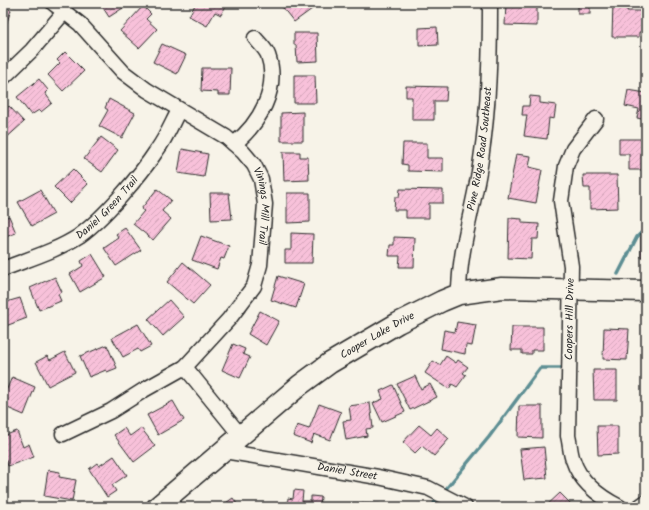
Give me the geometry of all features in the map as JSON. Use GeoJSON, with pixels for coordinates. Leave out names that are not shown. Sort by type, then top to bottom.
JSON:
{"type":"FeatureCollection","features":[{"type":"Feature","properties":{"kind":"street","name":"Vinings Mill Trail"},"geometry":{"type":"LineString","coordinates":[[53,3],[80,24],[123,72],[147,90],[226,137],[234,144],[254,165],[261,179],[264,192],[264,218],[260,265],[254,286],[244,301],[185,367],[111,411],[63,434]]}},
{"type":"Feature","properties":{"kind":"street","name":"Pine Ridge Road Southeast"},"geometry":{"type":"LineString","coordinates":[[459,294],[462,248],[480,167],[485,133],[489,77],[490,3]]}},
{"type":"Feature","properties":{"kind":"street"},"geometry":{"type":"LineString","coordinates":[[3,78],[32,50],[65,12]]}},
{"type":"Feature","properties":{"kind":"street"},"geometry":{"type":"LineString","coordinates":[[234,144],[246,134],[258,119],[265,105],[271,84],[268,54],[255,38]]}},
{"type":"Feature","properties":{"kind":"street","name":"Daniel Green Trail"},"geometry":{"type":"LineString","coordinates":[[3,269],[50,250],[71,239],[94,222],[132,184],[158,149],[179,110]]}},
{"type":"Feature","properties":{"kind":"street","name":"Coopers Hill Drive"},"geometry":{"type":"LineString","coordinates":[[596,119],[573,149],[563,181],[561,201],[569,249],[571,289],[568,436],[572,460],[582,477],[601,497],[620,507]]}},
{"type":"Feature","properties":{"kind":"street","name":"Cooper Lake Drive"},"geometry":{"type":"LineString","coordinates":[[164,505],[240,435],[300,385],[330,364],[426,307],[459,294],[502,288],[646,291]]}},
{"type":"Feature","properties":{"kind":"street"},"geometry":{"type":"LineString","coordinates":[[185,367],[240,435]]}},
{"type":"Feature","properties":{"kind":"street","name":"Daniel Street"},"geometry":{"type":"LineString","coordinates":[[224,451],[378,477],[428,488],[465,507]]}},
{"type":"Feature","properties":{"kind":"street"},"geometry":{"type":"LineString","coordinates":[[639,507],[646,502]]}},
{"type":"Feature","properties":{"kind":"building"},"geometry":{"type":"Polygon","coordinates":[[[100,3],[124,3],[126,6],[109,17],[100,3]]]}},
{"type":"Feature","properties":{"kind":"building"},"geometry":{"type":"Polygon","coordinates":[[[196,3],[227,4],[221,15],[215,12],[207,26],[189,16],[196,3]]]}},
{"type":"Feature","properties":{"kind":"building"},"geometry":{"type":"Polygon","coordinates":[[[279,3],[307,3],[312,9],[294,22],[279,3]]]}},
{"type":"Feature","properties":{"kind":"building"},"geometry":{"type":"Polygon","coordinates":[[[506,3],[537,3],[537,26],[505,25],[506,3]]]}},
{"type":"Feature","properties":{"kind":"building"},"geometry":{"type":"Polygon","coordinates":[[[578,3],[590,3],[590,14],[578,14],[578,3]]]}},
{"type":"Feature","properties":{"kind":"building"},"geometry":{"type":"Polygon","coordinates":[[[613,3],[628,3],[627,11],[646,11],[646,32],[639,32],[639,37],[612,37],[613,3]]]}},
{"type":"Feature","properties":{"kind":"building"},"geometry":{"type":"Polygon","coordinates":[[[143,6],[151,14],[146,19],[157,29],[139,48],[120,31],[143,6]]]}},
{"type":"Feature","properties":{"kind":"building"},"geometry":{"type":"Polygon","coordinates":[[[3,7],[11,10],[3,34],[3,7]]]}},
{"type":"Feature","properties":{"kind":"building"},"geometry":{"type":"Polygon","coordinates":[[[437,27],[438,45],[419,46],[419,28],[437,27]]]}},
{"type":"Feature","properties":{"kind":"building"},"geometry":{"type":"Polygon","coordinates":[[[294,33],[317,33],[318,61],[297,62],[296,45],[294,45],[294,33]]]}},
{"type":"Feature","properties":{"kind":"building"},"geometry":{"type":"Polygon","coordinates":[[[162,44],[186,55],[177,74],[153,62],[162,44]]]}},
{"type":"Feature","properties":{"kind":"building"},"geometry":{"type":"Polygon","coordinates":[[[65,52],[84,71],[63,91],[48,75],[60,63],[57,60],[65,52]]]}},
{"type":"Feature","properties":{"kind":"building"},"geometry":{"type":"Polygon","coordinates":[[[202,68],[231,68],[230,95],[218,95],[218,92],[201,91],[202,68]]]}},
{"type":"Feature","properties":{"kind":"building"},"geometry":{"type":"Polygon","coordinates":[[[294,75],[315,75],[316,103],[294,103],[294,75]]]}},
{"type":"Feature","properties":{"kind":"building"},"geometry":{"type":"Polygon","coordinates":[[[39,79],[48,90],[45,93],[52,103],[41,112],[39,110],[31,115],[17,97],[39,79]]]}},
{"type":"Feature","properties":{"kind":"building"},"geometry":{"type":"Polygon","coordinates":[[[406,86],[447,87],[446,101],[434,101],[434,120],[412,120],[412,97],[406,97],[406,86]]]}},
{"type":"Feature","properties":{"kind":"building"},"geometry":{"type":"Polygon","coordinates":[[[628,90],[646,93],[646,120],[637,118],[639,109],[625,106],[628,90]]]}},
{"type":"Feature","properties":{"kind":"building"},"geometry":{"type":"Polygon","coordinates":[[[530,96],[540,97],[540,103],[556,105],[554,119],[549,118],[547,139],[524,136],[527,115],[522,115],[523,106],[529,106],[530,96]]]}},
{"type":"Feature","properties":{"kind":"building"},"geometry":{"type":"Polygon","coordinates":[[[109,99],[135,113],[122,138],[99,126],[108,110],[105,108],[109,99]]]}},
{"type":"Feature","properties":{"kind":"building"},"geometry":{"type":"Polygon","coordinates":[[[9,106],[24,122],[3,141],[3,112],[9,106]]]}},
{"type":"Feature","properties":{"kind":"building"},"geometry":{"type":"Polygon","coordinates":[[[303,112],[303,141],[281,141],[281,113],[303,112]]]}},
{"type":"Feature","properties":{"kind":"building"},"geometry":{"type":"Polygon","coordinates":[[[101,137],[118,150],[102,172],[84,159],[101,137]]]}},
{"type":"Feature","properties":{"kind":"building"},"geometry":{"type":"Polygon","coordinates":[[[619,139],[646,139],[646,170],[629,170],[629,154],[619,154],[619,139]]]}},
{"type":"Feature","properties":{"kind":"building"},"geometry":{"type":"Polygon","coordinates":[[[403,143],[427,143],[427,158],[443,158],[443,172],[408,171],[408,165],[402,164],[403,143]]]}},
{"type":"Feature","properties":{"kind":"building"},"geometry":{"type":"Polygon","coordinates":[[[182,149],[208,154],[204,177],[178,173],[182,149]]]}},
{"type":"Feature","properties":{"kind":"building"},"geometry":{"type":"Polygon","coordinates":[[[283,152],[300,152],[300,157],[308,157],[309,180],[284,181],[283,152]]]}},
{"type":"Feature","properties":{"kind":"building"},"geometry":{"type":"Polygon","coordinates":[[[516,154],[531,156],[529,167],[542,170],[536,203],[508,198],[516,154]]]}},
{"type":"Feature","properties":{"kind":"building"},"geometry":{"type":"Polygon","coordinates":[[[73,169],[88,184],[70,203],[54,187],[73,169]]]}},
{"type":"Feature","properties":{"kind":"building"},"geometry":{"type":"Polygon","coordinates":[[[583,175],[617,175],[618,208],[590,209],[590,188],[584,188],[583,175]]]}},
{"type":"Feature","properties":{"kind":"building"},"geometry":{"type":"Polygon","coordinates":[[[157,189],[171,200],[162,211],[171,219],[153,240],[133,224],[144,211],[141,209],[157,189]]]}},
{"type":"Feature","properties":{"kind":"building"},"geometry":{"type":"Polygon","coordinates":[[[400,189],[443,190],[443,203],[429,203],[429,218],[406,218],[406,210],[394,210],[395,197],[399,197],[400,189]]]}},
{"type":"Feature","properties":{"kind":"building"},"geometry":{"type":"Polygon","coordinates":[[[40,190],[54,214],[32,226],[18,202],[40,190]]]}},
{"type":"Feature","properties":{"kind":"building"},"geometry":{"type":"Polygon","coordinates":[[[210,193],[229,193],[232,219],[211,220],[210,193]]]}},
{"type":"Feature","properties":{"kind":"building"},"geometry":{"type":"Polygon","coordinates":[[[287,193],[310,193],[310,222],[287,223],[287,193]]]}},
{"type":"Feature","properties":{"kind":"building"},"geometry":{"type":"Polygon","coordinates":[[[9,216],[16,233],[3,238],[3,219],[9,216]]]}},
{"type":"Feature","properties":{"kind":"building"},"geometry":{"type":"Polygon","coordinates":[[[509,218],[522,219],[522,223],[539,224],[538,239],[532,239],[531,259],[508,258],[509,218]]]}},
{"type":"Feature","properties":{"kind":"building"},"geometry":{"type":"Polygon","coordinates":[[[125,228],[141,250],[116,266],[104,248],[119,238],[116,234],[125,228]]]}},
{"type":"Feature","properties":{"kind":"building"},"geometry":{"type":"Polygon","coordinates":[[[291,233],[313,234],[312,263],[285,263],[285,250],[291,250],[291,233]]]}},
{"type":"Feature","properties":{"kind":"building"},"geometry":{"type":"Polygon","coordinates":[[[201,236],[229,246],[224,259],[221,258],[217,269],[192,260],[201,236]]]}},
{"type":"Feature","properties":{"kind":"building"},"geometry":{"type":"Polygon","coordinates":[[[394,237],[415,238],[414,267],[399,267],[400,256],[389,256],[390,245],[394,245],[394,237]]]}},
{"type":"Feature","properties":{"kind":"building"},"geometry":{"type":"Polygon","coordinates":[[[641,237],[646,237],[646,257],[641,257],[641,237]]]}},
{"type":"Feature","properties":{"kind":"building"},"geometry":{"type":"Polygon","coordinates":[[[92,254],[106,277],[80,292],[70,274],[83,266],[81,261],[92,254]]]}},
{"type":"Feature","properties":{"kind":"building"},"geometry":{"type":"Polygon","coordinates":[[[183,262],[210,285],[193,304],[167,282],[183,262]]]}},
{"type":"Feature","properties":{"kind":"building"},"geometry":{"type":"Polygon","coordinates":[[[278,276],[304,284],[296,308],[271,300],[278,276]]]}},
{"type":"Feature","properties":{"kind":"building"},"geometry":{"type":"Polygon","coordinates":[[[55,277],[62,292],[58,294],[61,301],[39,310],[30,288],[55,277]]]}},
{"type":"Feature","properties":{"kind":"building"},"geometry":{"type":"Polygon","coordinates":[[[20,298],[27,318],[3,327],[3,303],[20,298]]]}},
{"type":"Feature","properties":{"kind":"building"},"geometry":{"type":"Polygon","coordinates":[[[169,300],[184,317],[163,336],[148,319],[169,300]]]}},
{"type":"Feature","properties":{"kind":"building"},"geometry":{"type":"Polygon","coordinates":[[[260,311],[279,321],[266,345],[248,334],[260,311]]]}},
{"type":"Feature","properties":{"kind":"building"},"geometry":{"type":"Polygon","coordinates":[[[457,322],[476,325],[472,346],[466,345],[465,354],[441,349],[444,330],[455,332],[457,322]]]}},
{"type":"Feature","properties":{"kind":"building"},"geometry":{"type":"Polygon","coordinates":[[[138,324],[151,346],[140,352],[138,349],[123,357],[112,338],[138,324]]]}},
{"type":"Feature","properties":{"kind":"building"},"geometry":{"type":"Polygon","coordinates":[[[512,327],[543,327],[543,350],[532,350],[532,354],[522,354],[522,350],[511,350],[512,327]]]}},
{"type":"Feature","properties":{"kind":"building"},"geometry":{"type":"Polygon","coordinates":[[[604,328],[629,329],[627,360],[603,359],[604,328]]]}},
{"type":"Feature","properties":{"kind":"building"},"geometry":{"type":"Polygon","coordinates":[[[233,344],[245,349],[243,354],[250,357],[240,378],[222,370],[233,344]]]}},
{"type":"Feature","properties":{"kind":"building"},"geometry":{"type":"Polygon","coordinates":[[[107,345],[117,368],[107,372],[106,370],[89,377],[80,356],[107,345]]]}},
{"type":"Feature","properties":{"kind":"building"},"geometry":{"type":"Polygon","coordinates":[[[65,352],[75,372],[48,386],[36,362],[47,356],[50,360],[65,352]]]}},
{"type":"Feature","properties":{"kind":"building"},"geometry":{"type":"Polygon","coordinates":[[[446,356],[456,363],[458,360],[468,367],[463,373],[466,375],[457,387],[452,384],[449,389],[425,373],[433,361],[440,365],[446,356]]]}},
{"type":"Feature","properties":{"kind":"building"},"geometry":{"type":"Polygon","coordinates":[[[593,370],[617,370],[617,400],[594,400],[593,370]]]}},
{"type":"Feature","properties":{"kind":"building"},"geometry":{"type":"Polygon","coordinates":[[[415,376],[421,389],[430,384],[437,397],[410,410],[397,384],[415,376]]]}},
{"type":"Feature","properties":{"kind":"building"},"geometry":{"type":"Polygon","coordinates":[[[12,377],[35,387],[24,415],[3,406],[3,398],[12,377]]]}},
{"type":"Feature","properties":{"kind":"building"},"geometry":{"type":"Polygon","coordinates":[[[393,385],[405,412],[382,422],[373,403],[383,399],[380,391],[393,385]]]}},
{"type":"Feature","properties":{"kind":"building"},"geometry":{"type":"Polygon","coordinates":[[[173,401],[184,420],[158,435],[147,415],[173,401]]]}},
{"type":"Feature","properties":{"kind":"building"},"geometry":{"type":"Polygon","coordinates":[[[370,403],[373,428],[366,429],[367,436],[346,440],[343,421],[351,420],[349,406],[370,403]]]}},
{"type":"Feature","properties":{"kind":"building"},"geometry":{"type":"Polygon","coordinates":[[[319,404],[341,412],[330,440],[314,434],[311,443],[293,436],[297,425],[309,429],[319,404]]]}},
{"type":"Feature","properties":{"kind":"building"},"geometry":{"type":"Polygon","coordinates":[[[519,406],[542,406],[542,438],[518,437],[519,406]]]}},
{"type":"Feature","properties":{"kind":"building"},"geometry":{"type":"Polygon","coordinates":[[[419,425],[431,435],[437,428],[449,439],[434,456],[422,446],[415,453],[403,442],[419,425]]]}},
{"type":"Feature","properties":{"kind":"building"},"geometry":{"type":"Polygon","coordinates":[[[597,426],[618,426],[618,454],[598,455],[597,426]]]}},
{"type":"Feature","properties":{"kind":"building"},"geometry":{"type":"Polygon","coordinates":[[[124,428],[130,436],[141,428],[155,446],[134,462],[114,435],[124,428]]]}},
{"type":"Feature","properties":{"kind":"building"},"geometry":{"type":"Polygon","coordinates":[[[17,431],[23,447],[29,444],[34,457],[8,466],[3,453],[3,436],[17,431]]]}},
{"type":"Feature","properties":{"kind":"building"},"geometry":{"type":"Polygon","coordinates":[[[544,447],[547,478],[524,480],[520,449],[544,447]]]}},
{"type":"Feature","properties":{"kind":"building"},"geometry":{"type":"Polygon","coordinates":[[[114,456],[127,475],[112,485],[116,491],[107,497],[89,469],[97,463],[99,466],[114,456]]]}},
{"type":"Feature","properties":{"kind":"building"},"geometry":{"type":"Polygon","coordinates":[[[48,470],[60,472],[59,477],[76,480],[72,501],[44,496],[48,470]]]}},
{"type":"Feature","properties":{"kind":"building"},"geometry":{"type":"Polygon","coordinates":[[[294,490],[303,491],[302,501],[311,501],[311,496],[321,497],[320,507],[287,507],[288,498],[293,499],[294,490]]]}},
{"type":"Feature","properties":{"kind":"building"},"geometry":{"type":"Polygon","coordinates":[[[560,493],[574,507],[545,507],[560,493]]]}},
{"type":"Feature","properties":{"kind":"building"},"geometry":{"type":"Polygon","coordinates":[[[233,498],[239,507],[220,507],[233,498]]]}},
{"type":"Feature","properties":{"kind":"building"},"geometry":{"type":"Polygon","coordinates":[[[353,503],[380,504],[380,507],[353,507],[353,503]]]}},
{"type":"Feature","properties":{"kind":"waterway"},"geometry":{"type":"LineString","coordinates":[[618,274],[637,237],[646,228]]}},
{"type":"Feature","properties":{"kind":"waterway"},"geometry":{"type":"LineString","coordinates":[[445,490],[489,437],[540,368],[562,368]]}},
{"type":"Feature","properties":{"kind":"waterway"},"geometry":{"type":"LineString","coordinates":[[432,507],[435,502]]}}]}
